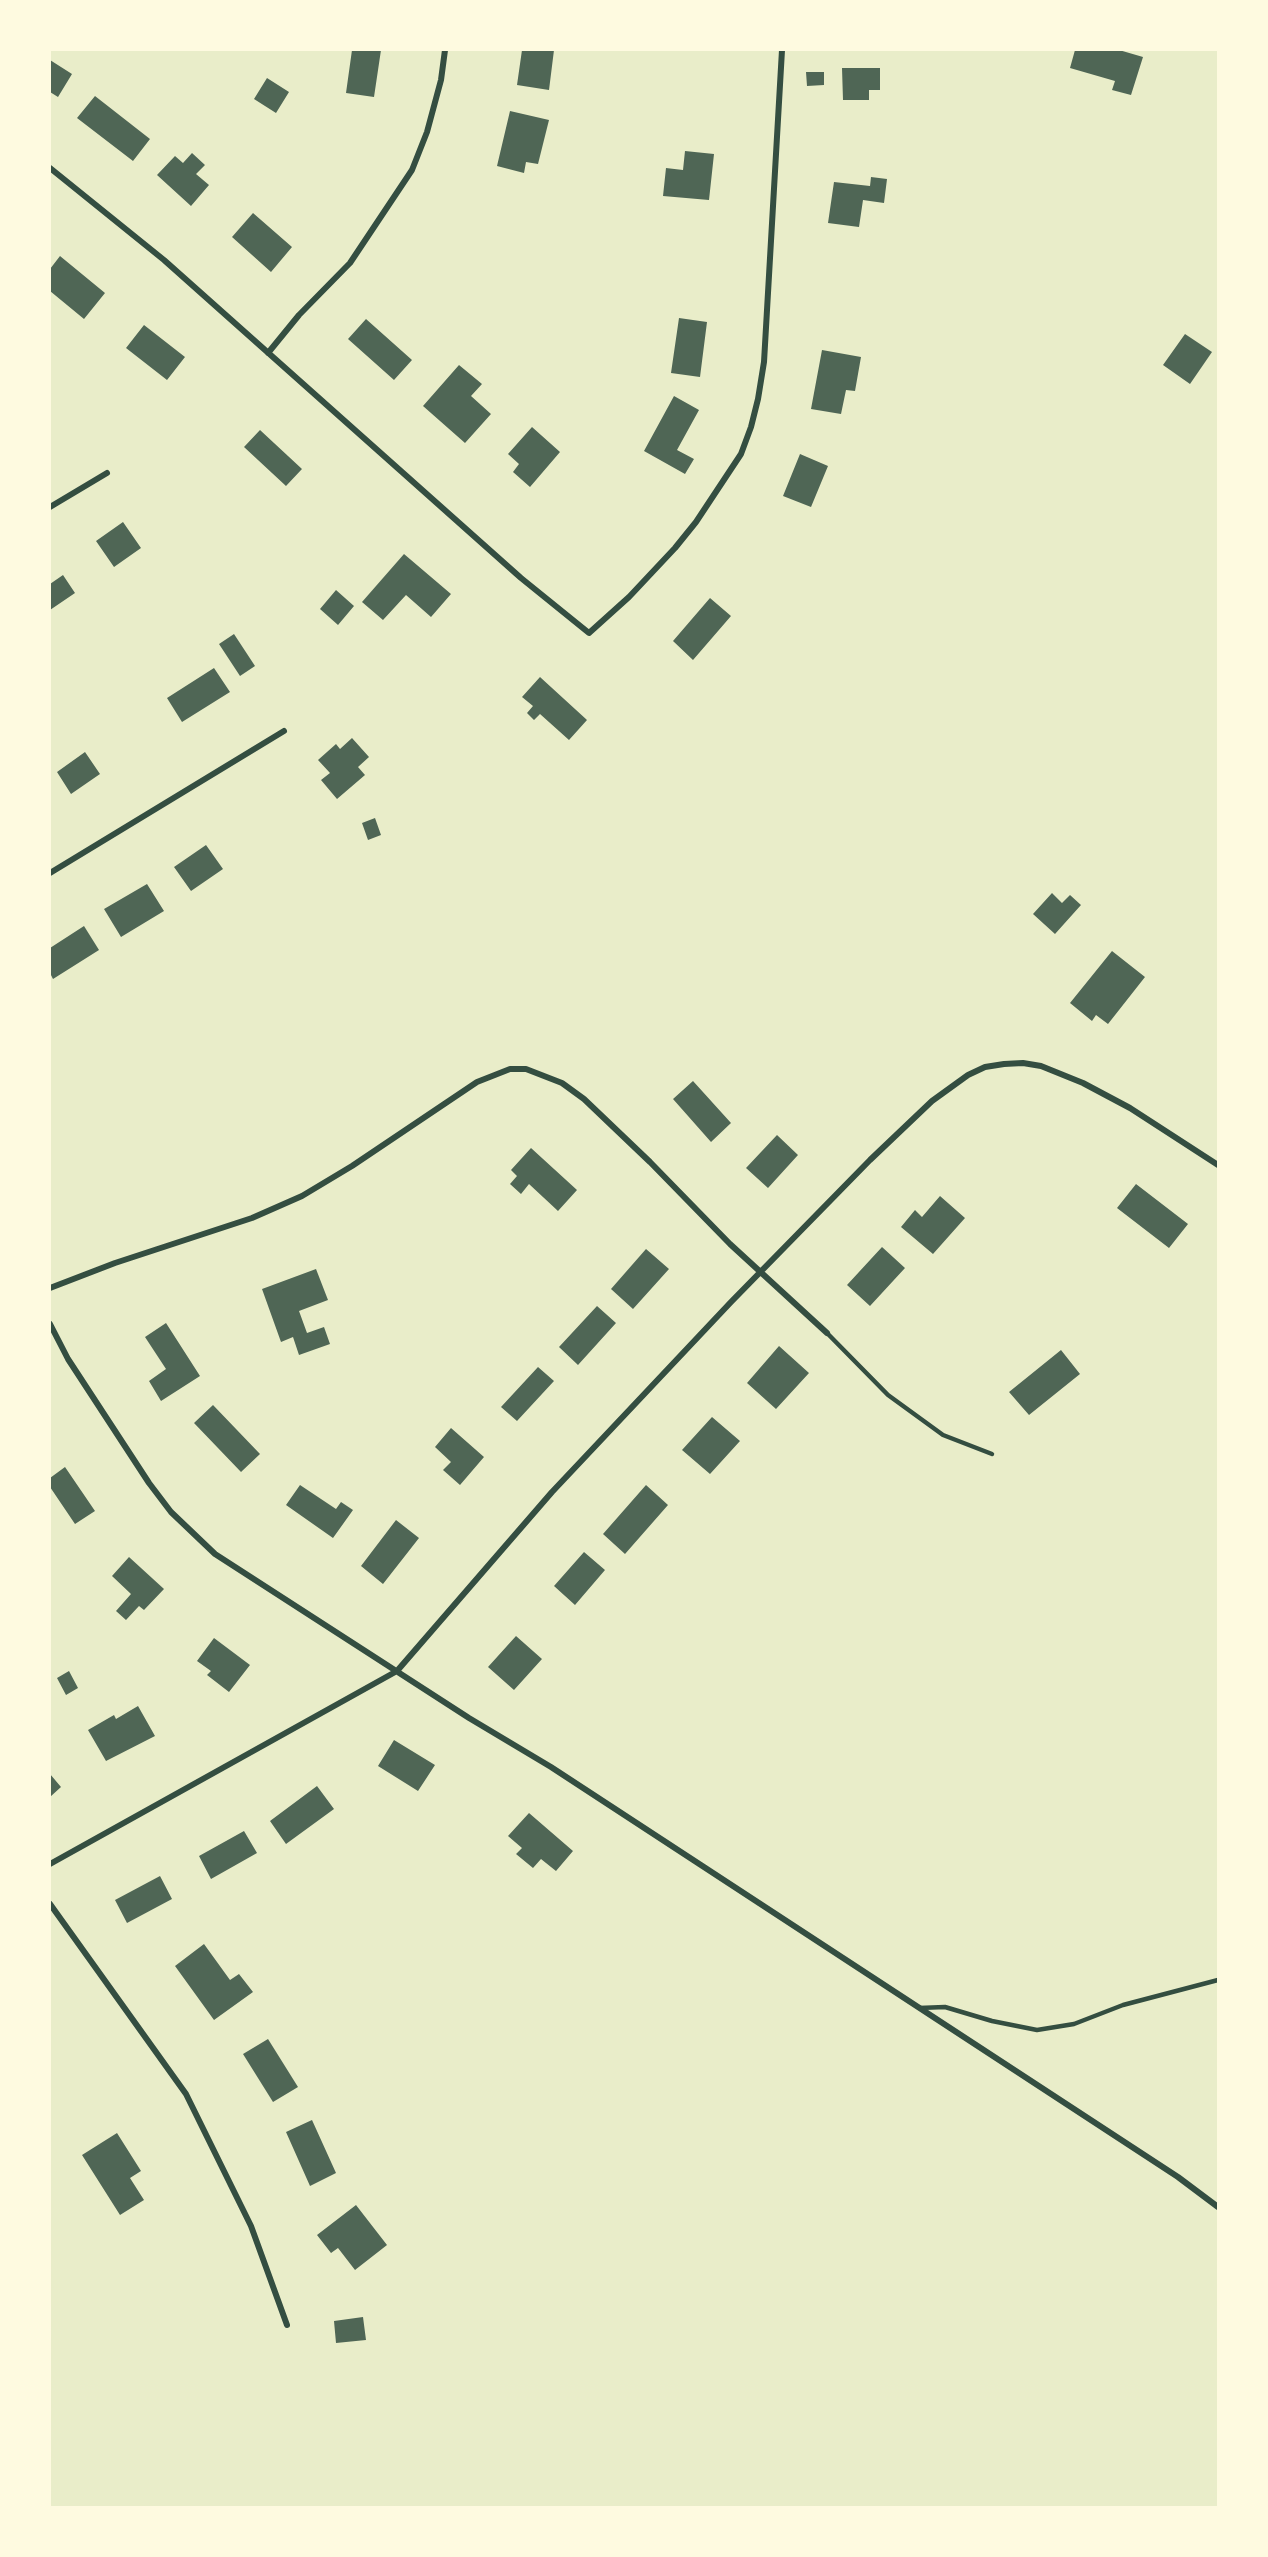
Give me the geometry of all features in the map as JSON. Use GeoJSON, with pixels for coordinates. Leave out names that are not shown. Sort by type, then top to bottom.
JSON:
{"type":"FeatureCollection","features":[{"type":"Feature","properties":{"kind":"street"},"geometry":{"type":"LineString","coordinates":[[268,353],[299,315],[350,263],[412,170],[430,122],[441,80],[445,50]]}},
{"type":"Feature","properties":{"kind":"street"},"geometry":{"type":"LineString","coordinates":[[50,168],[164,260],[521,579],[589,633],[629,597],[689,530],[741,454],[751,427],[764,362],[782,50]]}},
{"type":"Feature","properties":{"kind":"street"},"geometry":{"type":"LineString","coordinates":[[50,507],[107,474]]}},
{"type":"Feature","properties":{"kind":"street"},"geometry":{"type":"LineString","coordinates":[[50,873],[284,731]]}},
{"type":"Feature","properties":{"kind":"street"},"geometry":{"type":"LineString","coordinates":[[50,1864],[397,1671],[552,1492],[760,1273],[870,1160],[932,1101],[968,1075],[986,1067],[1023,1063],[1041,1066],[1083,1083],[1130,1108],[1218,1165]]}},
{"type":"Feature","properties":{"kind":"street"},"geometry":{"type":"LineString","coordinates":[[50,1288],[115,1263],[252,1218],[302,1196],[352,1166],[423,1116],[477,1082],[510,1069],[526,1069],[562,1083],[584,1099],[760,1273],[827,1333]]}},
{"type":"Feature","properties":{"kind":"street"},"geometry":{"type":"LineString","coordinates":[[50,1324],[68,1359],[149,1483],[188,1530],[235,1569],[561,1773],[1178,2177],[1218,2207]]}},
{"type":"Feature","properties":{"kind":"street"},"geometry":{"type":"LineString","coordinates":[[50,1904],[186,2094],[252,2226],[287,2325]]}},
{"type":"Feature","properties":{"kind":"lane"},"geometry":{"type":"LineString","coordinates":[[827,1333],[888,1395],[943,1435],[992,1454]]}},
{"type":"Feature","properties":{"kind":"lane"},"geometry":{"type":"LineString","coordinates":[[919,2008],[945,2007],[992,2021],[1037,2030],[1074,2024],[1123,2005],[1218,1980]]}},
{"type":"Feature","properties":{"kind":"building"},"geometry":{"type":"Polygon","coordinates":[[[352,50],[381,50],[374,97],[346,93],[352,50]]]}},
{"type":"Feature","properties":{"kind":"building"},"geometry":{"type":"Polygon","coordinates":[[[522,50],[554,50],[549,90],[517,85],[522,50]]]}},
{"type":"Feature","properties":{"kind":"building"},"geometry":{"type":"Polygon","coordinates":[[[1075,50],[1119,50],[1143,57],[1131,95],[1112,90],[1115,81],[1070,68],[1075,50]]]}},
{"type":"Feature","properties":{"kind":"building"},"geometry":{"type":"Polygon","coordinates":[[[50,60],[72,74],[58,97],[50,92],[50,60]]]}},
{"type":"Feature","properties":{"kind":"building"},"geometry":{"type":"Polygon","coordinates":[[[842,68],[880,68],[880,90],[869,90],[869,100],[843,100],[842,68]]]}},
{"type":"Feature","properties":{"kind":"building"},"geometry":{"type":"Polygon","coordinates":[[[806,72],[824,72],[824,85],[807,86],[806,72]]]}},
{"type":"Feature","properties":{"kind":"building"},"geometry":{"type":"Polygon","coordinates":[[[267,78],[289,92],[276,113],[254,99],[267,78]]]}},
{"type":"Feature","properties":{"kind":"building"},"geometry":{"type":"Polygon","coordinates":[[[95,96],[150,139],[133,161],[77,118],[95,96]]]}},
{"type":"Feature","properties":{"kind":"building"},"geometry":{"type":"Polygon","coordinates":[[[510,111],[549,120],[538,164],[526,162],[524,173],[497,166],[510,111]]]}},
{"type":"Feature","properties":{"kind":"building"},"geometry":{"type":"Polygon","coordinates":[[[685,151],[714,154],[709,200],[663,196],[666,168],[683,170],[685,151]]]}},
{"type":"Feature","properties":{"kind":"building"},"geometry":{"type":"Polygon","coordinates":[[[192,153],[205,165],[196,174],[209,185],[191,206],[157,175],[175,156],[183,163],[192,153]]]}},
{"type":"Feature","properties":{"kind":"building"},"geometry":{"type":"Polygon","coordinates":[[[871,177],[887,179],[884,203],[863,200],[859,227],[828,223],[834,182],[870,186],[871,177]]]}},
{"type":"Feature","properties":{"kind":"building"},"geometry":{"type":"Polygon","coordinates":[[[253,213],[292,247],[271,272],[232,237],[253,213]]]}},
{"type":"Feature","properties":{"kind":"building"},"geometry":{"type":"Polygon","coordinates":[[[60,256],[105,293],[84,319],[50,291],[50,269],[60,256]]]}},
{"type":"Feature","properties":{"kind":"building"},"geometry":{"type":"Polygon","coordinates":[[[679,318],[707,322],[700,377],[671,373],[679,318]]]}},
{"type":"Feature","properties":{"kind":"building"},"geometry":{"type":"Polygon","coordinates":[[[366,319],[412,360],[394,380],[348,339],[366,319]]]}},
{"type":"Feature","properties":{"kind":"building"},"geometry":{"type":"Polygon","coordinates":[[[144,325],[185,357],[167,380],[126,348],[144,325]]]}},
{"type":"Feature","properties":{"kind":"building"},"geometry":{"type":"Polygon","coordinates":[[[1185,334],[1212,352],[1190,384],[1163,365],[1185,334]]]}},
{"type":"Feature","properties":{"kind":"building"},"geometry":{"type":"Polygon","coordinates":[[[822,350],[861,357],[855,391],[846,390],[841,414],[811,409],[822,350]]]}},
{"type":"Feature","properties":{"kind":"building"},"geometry":{"type":"Polygon","coordinates":[[[459,365],[482,384],[471,396],[491,414],[465,443],[423,406],[459,365]]]}},
{"type":"Feature","properties":{"kind":"building"},"geometry":{"type":"Polygon","coordinates":[[[674,396],[699,410],[677,450],[694,459],[685,474],[644,451],[674,396]]]}},
{"type":"Feature","properties":{"kind":"building"},"geometry":{"type":"Polygon","coordinates":[[[532,427],[560,452],[530,487],[513,472],[519,464],[508,454],[532,427]]]}},
{"type":"Feature","properties":{"kind":"building"},"geometry":{"type":"Polygon","coordinates":[[[260,430],[302,469],[286,486],[244,447],[260,430]]]}},
{"type":"Feature","properties":{"kind":"building"},"geometry":{"type":"Polygon","coordinates":[[[800,454],[828,466],[811,507],[783,496],[800,454]]]}},
{"type":"Feature","properties":{"kind":"building"},"geometry":{"type":"Polygon","coordinates":[[[123,522],[141,548],[114,567],[96,541],[123,522]]]}},
{"type":"Feature","properties":{"kind":"building"},"geometry":{"type":"Polygon","coordinates":[[[404,554],[451,594],[431,617],[406,595],[383,620],[362,602],[404,554]]]}},
{"type":"Feature","properties":{"kind":"building"},"geometry":{"type":"Polygon","coordinates":[[[63,575],[75,593],[50,610],[50,584],[63,575]]]}},
{"type":"Feature","properties":{"kind":"building"},"geometry":{"type":"Polygon","coordinates":[[[336,590],[354,606],[338,625],[320,609],[336,590]]]}},
{"type":"Feature","properties":{"kind":"building"},"geometry":{"type":"Polygon","coordinates":[[[710,598],[731,616],[693,660],[673,641],[710,598]]]}},
{"type":"Feature","properties":{"kind":"building"},"geometry":{"type":"Polygon","coordinates":[[[234,634],[255,666],[240,676],[219,644],[234,634]]]}},
{"type":"Feature","properties":{"kind":"building"},"geometry":{"type":"Polygon","coordinates":[[[214,668],[230,692],[182,722],[167,698],[214,668]]]}},
{"type":"Feature","properties":{"kind":"building"},"geometry":{"type":"Polygon","coordinates":[[[540,677],[587,720],[569,740],[540,714],[534,720],[527,713],[533,706],[522,697],[540,677]]]}},
{"type":"Feature","properties":{"kind":"building"},"geometry":{"type":"Polygon","coordinates":[[[352,738],[369,757],[358,767],[365,775],[337,799],[321,780],[330,773],[318,760],[336,744],[340,749],[352,738]]]}},
{"type":"Feature","properties":{"kind":"building"},"geometry":{"type":"Polygon","coordinates":[[[85,752],[100,774],[71,794],[57,772],[85,752]]]}},
{"type":"Feature","properties":{"kind":"building"},"geometry":{"type":"Polygon","coordinates":[[[375,818],[381,835],[368,840],[362,823],[375,818]]]}},
{"type":"Feature","properties":{"kind":"building"},"geometry":{"type":"Polygon","coordinates":[[[206,845],[223,869],[191,891],[174,867],[206,845]]]}},
{"type":"Feature","properties":{"kind":"building"},"geometry":{"type":"Polygon","coordinates":[[[147,884],[164,911],[121,937],[104,909],[147,884]]]}},
{"type":"Feature","properties":{"kind":"building"},"geometry":{"type":"Polygon","coordinates":[[[1052,893],[1062,903],[1070,895],[1081,905],[1055,934],[1033,914],[1052,893]]]}},
{"type":"Feature","properties":{"kind":"building"},"geometry":{"type":"Polygon","coordinates":[[[84,926],[99,950],[53,979],[50,973],[50,948],[84,926]]]}},
{"type":"Feature","properties":{"kind":"building"},"geometry":{"type":"Polygon","coordinates":[[[1112,951],[1145,977],[1108,1024],[1096,1015],[1092,1021],[1070,1003],[1112,951]]]}},
{"type":"Feature","properties":{"kind":"building"},"geometry":{"type":"Polygon","coordinates":[[[693,1081],[731,1123],[711,1142],[673,1099],[693,1081]]]}},
{"type":"Feature","properties":{"kind":"building"},"geometry":{"type":"Polygon","coordinates":[[[777,1135],[798,1155],[768,1188],[746,1168],[777,1135]]]}},
{"type":"Feature","properties":{"kind":"building"},"geometry":{"type":"Polygon","coordinates":[[[531,1148],[577,1190],[558,1211],[529,1184],[521,1194],[510,1184],[517,1176],[511,1170],[531,1148]]]}},
{"type":"Feature","properties":{"kind":"building"},"geometry":{"type":"Polygon","coordinates":[[[1136,1184],[1188,1224],[1169,1248],[1117,1208],[1136,1184]]]}},
{"type":"Feature","properties":{"kind":"building"},"geometry":{"type":"Polygon","coordinates":[[[940,1196],[965,1218],[933,1254],[901,1227],[915,1210],[922,1217],[940,1196]]]}},
{"type":"Feature","properties":{"kind":"building"},"geometry":{"type":"Polygon","coordinates":[[[882,1247],[905,1268],[870,1306],[847,1285],[882,1247]]]}},
{"type":"Feature","properties":{"kind":"building"},"geometry":{"type":"Polygon","coordinates":[[[646,1249],[669,1269],[633,1309],[611,1289],[646,1249]]]}},
{"type":"Feature","properties":{"kind":"building"},"geometry":{"type":"Polygon","coordinates":[[[316,1269],[328,1300],[299,1311],[307,1333],[324,1327],[330,1344],[299,1355],[293,1337],[281,1342],[262,1289],[316,1269]]]}},
{"type":"Feature","properties":{"kind":"building"},"geometry":{"type":"Polygon","coordinates":[[[597,1306],[616,1323],[578,1365],[559,1347],[597,1306]]]}},
{"type":"Feature","properties":{"kind":"building"},"geometry":{"type":"Polygon","coordinates":[[[166,1323],[200,1376],[161,1401],[149,1381],[166,1369],[145,1337],[166,1323]]]}},
{"type":"Feature","properties":{"kind":"building"},"geometry":{"type":"Polygon","coordinates":[[[779,1346],[809,1373],[776,1409],[747,1383],[779,1346]]]}},
{"type":"Feature","properties":{"kind":"building"},"geometry":{"type":"Polygon","coordinates":[[[1061,1350],[1080,1374],[1029,1415],[1009,1392],[1061,1350]]]}},
{"type":"Feature","properties":{"kind":"building"},"geometry":{"type":"Polygon","coordinates":[[[538,1367],[554,1381],[517,1421],[501,1407],[538,1367]]]}},
{"type":"Feature","properties":{"kind":"building"},"geometry":{"type":"Polygon","coordinates":[[[213,1405],[260,1454],[241,1472],[194,1423],[213,1405]]]}},
{"type":"Feature","properties":{"kind":"building"},"geometry":{"type":"Polygon","coordinates":[[[712,1417],[740,1441],[710,1474],[682,1450],[712,1417]]]}},
{"type":"Feature","properties":{"kind":"building"},"geometry":{"type":"Polygon","coordinates":[[[451,1428],[484,1457],[460,1485],[443,1470],[451,1462],[435,1447],[451,1428]]]}},
{"type":"Feature","properties":{"kind":"building"},"geometry":{"type":"Polygon","coordinates":[[[65,1467],[95,1511],[75,1524],[50,1487],[50,1478],[65,1467]]]}},
{"type":"Feature","properties":{"kind":"building"},"geometry":{"type":"Polygon","coordinates":[[[300,1485],[336,1509],[341,1502],[353,1510],[333,1538],[286,1505],[300,1485]]]}},
{"type":"Feature","properties":{"kind":"building"},"geometry":{"type":"Polygon","coordinates":[[[646,1485],[668,1505],[625,1554],[603,1534],[646,1485]]]}},
{"type":"Feature","properties":{"kind":"building"},"geometry":{"type":"Polygon","coordinates":[[[396,1520],[419,1538],[383,1584],[361,1566],[396,1520]]]}},
{"type":"Feature","properties":{"kind":"building"},"geometry":{"type":"Polygon","coordinates":[[[584,1552],[605,1570],[575,1605],[554,1586],[584,1552]]]}},
{"type":"Feature","properties":{"kind":"building"},"geometry":{"type":"Polygon","coordinates":[[[129,1557],[164,1589],[144,1610],[139,1606],[126,1620],[116,1611],[131,1594],[112,1576],[129,1557]]]}},
{"type":"Feature","properties":{"kind":"building"},"geometry":{"type":"Polygon","coordinates":[[[516,1636],[542,1659],[514,1690],[488,1667],[516,1636]]]}},
{"type":"Feature","properties":{"kind":"building"},"geometry":{"type":"Polygon","coordinates":[[[214,1638],[250,1665],[229,1692],[207,1675],[211,1671],[197,1661],[214,1638]]]}},
{"type":"Feature","properties":{"kind":"building"},"geometry":{"type":"Polygon","coordinates":[[[69,1671],[78,1688],[66,1695],[57,1678],[69,1671]]]}},
{"type":"Feature","properties":{"kind":"building"},"geometry":{"type":"Polygon","coordinates":[[[138,1706],[155,1736],[106,1761],[88,1730],[114,1715],[116,1719],[138,1706]]]}},
{"type":"Feature","properties":{"kind":"building"},"geometry":{"type":"Polygon","coordinates":[[[394,1740],[435,1765],[418,1791],[378,1766],[394,1740]]]}},
{"type":"Feature","properties":{"kind":"building"},"geometry":{"type":"Polygon","coordinates":[[[50,1774],[61,1787],[50,1797],[50,1774]]]}},
{"type":"Feature","properties":{"kind":"building"},"geometry":{"type":"Polygon","coordinates":[[[317,1786],[334,1809],[286,1844],[270,1821],[317,1786]]]}},
{"type":"Feature","properties":{"kind":"building"},"geometry":{"type":"Polygon","coordinates":[[[529,1813],[573,1851],[556,1871],[541,1859],[533,1868],[516,1854],[522,1848],[508,1836],[529,1813]]]}},
{"type":"Feature","properties":{"kind":"building"},"geometry":{"type":"Polygon","coordinates":[[[244,1831],[257,1853],[211,1879],[199,1856],[244,1831]]]}},
{"type":"Feature","properties":{"kind":"building"},"geometry":{"type":"Polygon","coordinates":[[[160,1876],[172,1899],[127,1923],[115,1900],[160,1876]]]}},
{"type":"Feature","properties":{"kind":"building"},"geometry":{"type":"Polygon","coordinates":[[[204,1944],[230,1980],[239,1974],[253,1992],[214,2020],[175,1966],[204,1944]]]}},
{"type":"Feature","properties":{"kind":"building"},"geometry":{"type":"Polygon","coordinates":[[[268,2039],[298,2087],[273,2102],[243,2054],[268,2039]]]}},
{"type":"Feature","properties":{"kind":"building"},"geometry":{"type":"Polygon","coordinates":[[[312,2120],[336,2173],[310,2186],[286,2132],[312,2120]]]}},
{"type":"Feature","properties":{"kind":"building"},"geometry":{"type":"Polygon","coordinates":[[[117,2133],[141,2171],[130,2178],[144,2200],[120,2215],[82,2155],[117,2133]]]}},
{"type":"Feature","properties":{"kind":"building"},"geometry":{"type":"Polygon","coordinates":[[[356,2205],[387,2245],[355,2270],[338,2248],[331,2253],[317,2235],[356,2205]]]}},
{"type":"Feature","properties":{"kind":"building"},"geometry":{"type":"Polygon","coordinates":[[[363,2317],[366,2340],[336,2343],[334,2321],[363,2317]]]}}]}
